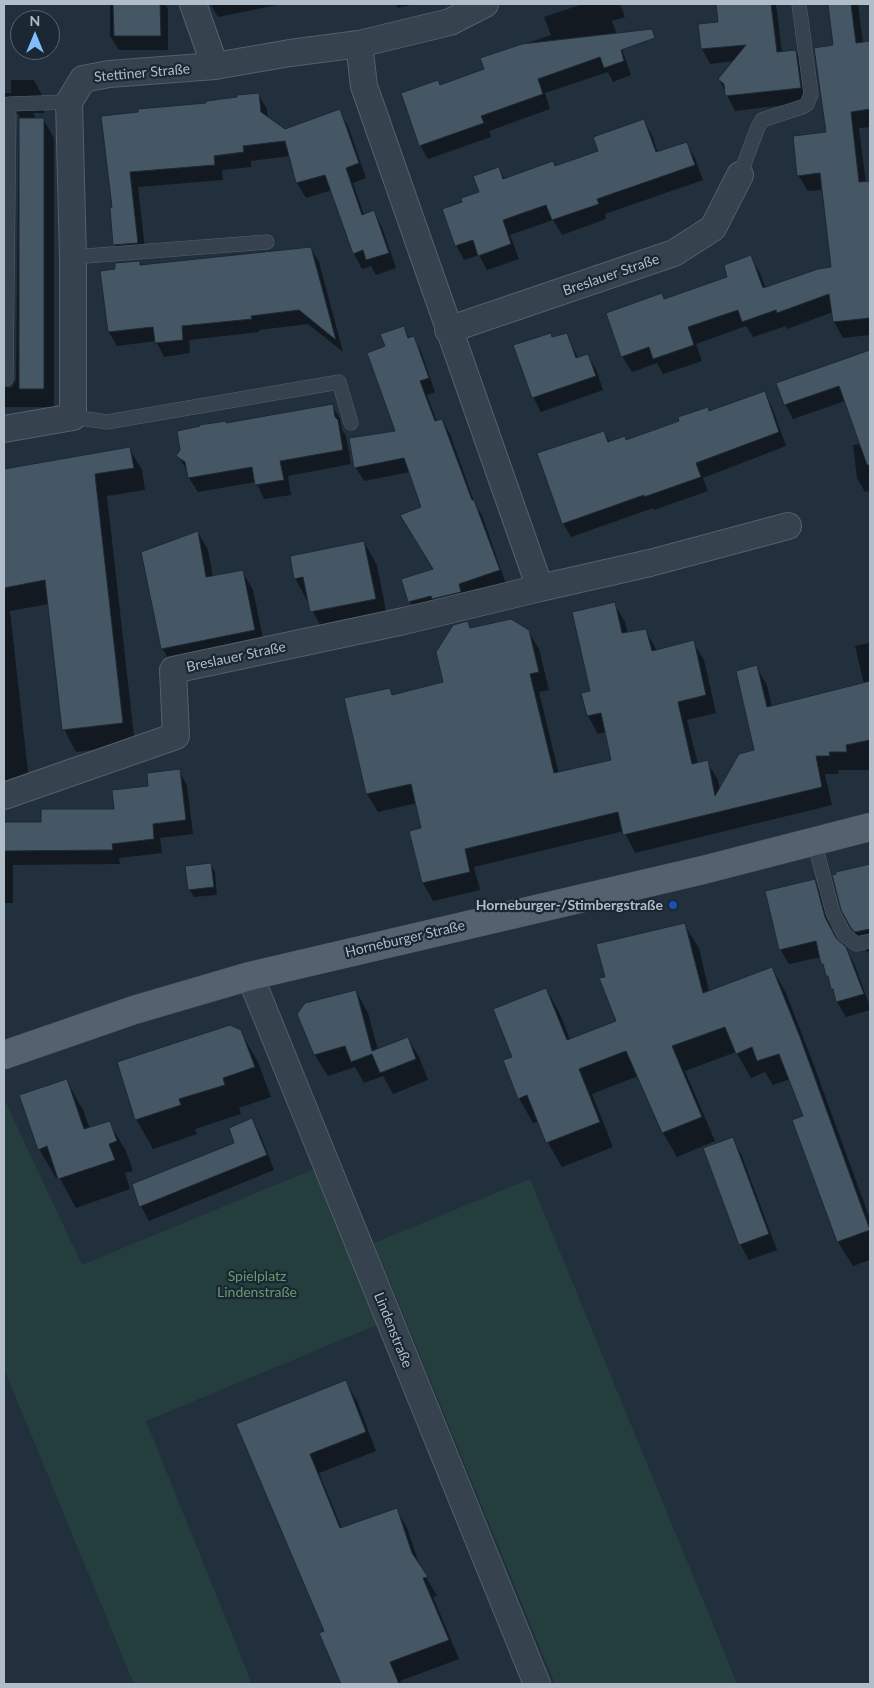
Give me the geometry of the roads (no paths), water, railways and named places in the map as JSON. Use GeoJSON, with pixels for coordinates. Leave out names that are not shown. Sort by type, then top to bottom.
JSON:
{"type":"FeatureCollection","features":[{"type":"Feature","properties":{"kind":"main road","name":"Horneburger Straße"},"geometry":{"type":"LineString","coordinates":[[4,1054],[134,1010],[250,976],[703,870],[870,827]]}},
{"type":"Feature","properties":{"kind":"street"},"geometry":{"type":"LineString","coordinates":[[193,4],[215,66]]}},
{"type":"Feature","properties":{"kind":"street","name":"Stettiner Straße"},"geometry":{"type":"LineString","coordinates":[[68,102],[83,79],[109,74],[215,66],[290,53],[359,44],[450,22],[486,4]]}},
{"type":"Feature","properties":{"kind":"street"},"geometry":{"type":"LineString","coordinates":[[359,44],[364,86],[540,588]]}},
{"type":"Feature","properties":{"kind":"street"},"geometry":{"type":"LineString","coordinates":[[4,429],[73,417],[73,257],[68,102]]}},
{"type":"Feature","properties":{"kind":"street","name":"Breslauer Straße"},"geometry":{"type":"LineString","coordinates":[[448,330],[674,253],[713,228],[740,175]]}},
{"type":"Feature","properties":{"kind":"street","name":"Breslauer Straße"},"geometry":{"type":"LineString","coordinates":[[4,796],[176,736],[173,670],[404,621],[650,563],[788,526]]}},
{"type":"Feature","properties":{"kind":"street","name":"Lindenstraße"},"geometry":{"type":"LineString","coordinates":[[250,976],[537,1684]]}},
{"type":"Feature","properties":{"kind":"lane"},"geometry":{"type":"LineString","coordinates":[[740,175],[762,120],[802,107],[807,104],[811,94],[799,4]]}},
{"type":"Feature","properties":{"kind":"lane"},"geometry":{"type":"LineString","coordinates":[[6,379],[9,104],[68,102]]}},
{"type":"Feature","properties":{"kind":"lane"},"geometry":{"type":"LineString","coordinates":[[73,257],[267,242]]}},
{"type":"Feature","properties":{"kind":"lane"},"geometry":{"type":"LineString","coordinates":[[73,417],[107,422],[339,382],[351,423]]}},
{"type":"Feature","properties":{"kind":"lane"},"geometry":{"type":"LineString","coordinates":[[814,841],[833,912],[844,934],[856,944],[870,941]]}},
{"type":"Feature","properties":{"kind":"place","name":"Horneburger-/Stimbergstraße"},"geometry":{"type":"Point","coordinates":[673,905]}},
{"type":"Feature","properties":{"kind":"park label","name":"Spielplatz Lindenstraße"},"geometry":{"type":"Point","coordinates":[257,1284]}}]}
